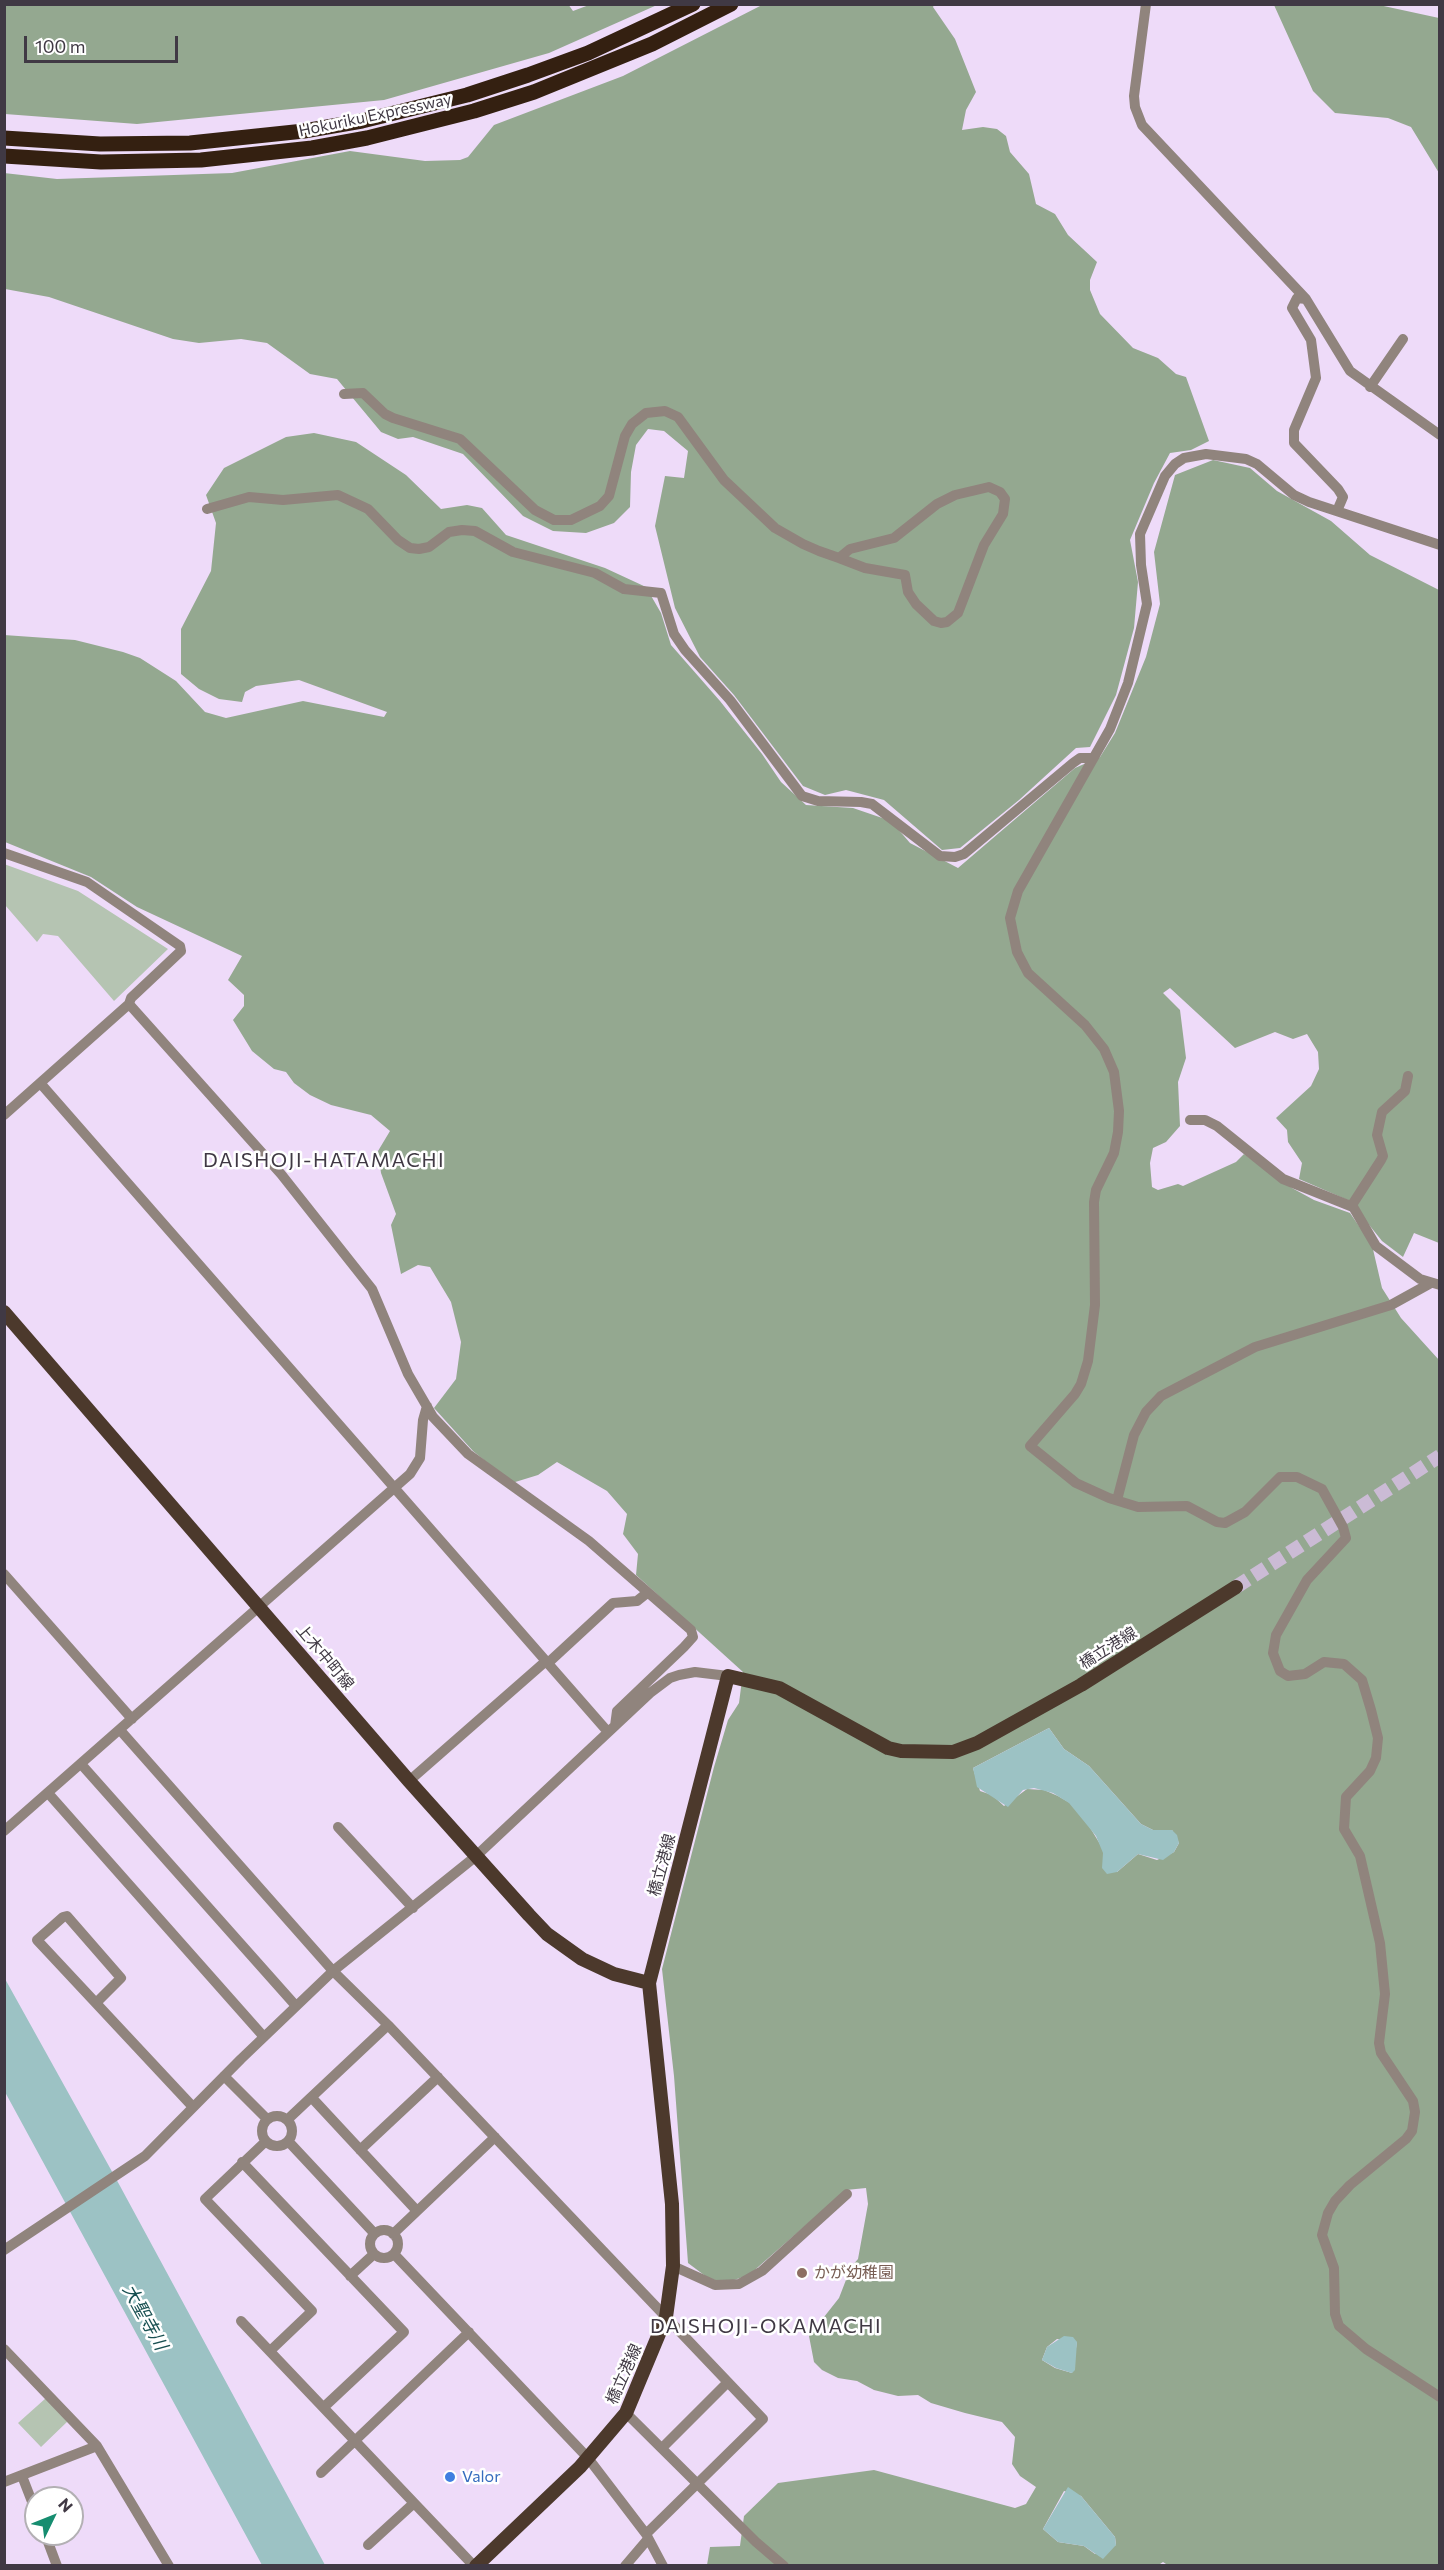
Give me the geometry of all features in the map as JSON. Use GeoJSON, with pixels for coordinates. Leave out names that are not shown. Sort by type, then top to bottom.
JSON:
{"type":"FeatureCollection","features":[{"type":"Feature","properties":{"kind":"highway","name":"Hokuriku Expressway"},"geometry":{"type":"LineString","coordinates":[[4,138],[100,144],[190,143],[294,132],[362,121],[467,95],[528,75],[588,52],[693,4]]}},
{"type":"Feature","properties":{"kind":"highway","name":"Hokuriku Expressway"},"geometry":{"type":"LineString","coordinates":[[4,156],[101,162],[201,160],[312,148],[367,138],[474,111],[534,92],[651,44],[731,4]]}},
{"type":"Feature","properties":{"kind":"main road","name":"上木中町線"},"geometry":{"type":"LineString","coordinates":[[4,1312],[261,1606],[475,1857],[547,1934],[563,1946],[614,1974],[649,1983]]}},
{"type":"Feature","properties":{"kind":"main road","name":"橋立港線"},"geometry":{"type":"LineString","coordinates":[[475,2565],[588,2458],[626,2413],[666,2317],[674,2266],[670,2177],[649,1983],[728,1676],[779,1688],[888,1748],[900,1751],[953,1752],[977,1743],[1081,1685],[1236,1587]]}},
{"type":"Feature","properties":{"kind":"street"},"geometry":{"type":"LineString","coordinates":[[1146,4],[1134,96],[1135,107],[1142,125],[1306,300],[1350,370],[1370,387],[1440,435]]}},
{"type":"Feature","properties":{"kind":"street"},"geometry":{"type":"LineString","coordinates":[[1306,300],[1297,298],[1292,308],[1311,340],[1316,378],[1315,385],[1294,430],[1294,442],[1343,497],[1337,511]]}},
{"type":"Feature","properties":{"kind":"street"},"geometry":{"type":"LineString","coordinates":[[1370,387],[1403,339]]}},
{"type":"Feature","properties":{"kind":"street"},"geometry":{"type":"LineString","coordinates":[[344,394],[363,393],[393,418],[460,439],[535,510],[554,520],[571,520],[590,513],[600,506],[609,495],[625,436],[632,424],[646,413],[665,411],[678,417],[724,480],[784,536],[839,558],[878,572],[905,575],[908,592],[916,604],[934,621],[947,622],[958,613],[984,545],[1003,514],[1005,499],[1000,492],[990,487],[955,495],[937,504],[894,538],[850,549],[839,558]]}},
{"type":"Feature","properties":{"kind":"street"},"geometry":{"type":"LineString","coordinates":[[1440,544],[1294,495],[1272,474],[1246,459],[1206,454],[1184,458],[1175,464],[1165,476],[1140,534],[1141,565],[1147,591],[1145,621],[1128,683],[1110,729],[1023,881],[1010,918],[1017,952],[1028,973],[1085,1025],[1104,1049],[1114,1072],[1119,1111],[1114,1153],[1100,1180],[1094,1202],[1095,1305],[1088,1361],[1082,1384],[1030,1446],[1076,1483],[1117,1500],[1138,1507],[1187,1506],[1217,1522],[1225,1523],[1245,1512],[1274,1483],[1287,1475],[1309,1480],[1322,1489],[1343,1527],[1346,1538],[1307,1580],[1276,1635],[1273,1653],[1280,1671],[1288,1676],[1305,1674],[1324,1662],[1344,1664],[1362,1680],[1378,1738],[1376,1758],[1370,1771],[1346,1797],[1344,1829],[1360,1856],[1380,1943],[1385,1994],[1379,2043],[1381,2053],[1413,2101],[1415,2112],[1412,2131],[1406,2139],[1350,2185],[1335,2201],[1328,2213],[1322,2235],[1334,2268],[1335,2314],[1339,2326],[1366,2349],[1440,2397]]}},
{"type":"Feature","properties":{"kind":"street"},"geometry":{"type":"LineString","coordinates":[[207,509],[249,497],[283,500],[338,495],[368,508],[398,540],[410,548],[429,547],[449,532],[475,531],[513,552],[595,573],[624,589],[660,592],[674,634],[685,650],[730,700],[802,796],[818,801],[861,801],[872,804],[940,855],[955,857],[964,854],[1073,763],[1080,758],[1093,758]]}},
{"type":"Feature","properties":{"kind":"street"},"geometry":{"type":"LineString","coordinates":[[4,853],[87,882],[180,946],[182,951],[131,998],[129,1004],[4,1115]]}},
{"type":"Feature","properties":{"kind":"street"},"geometry":{"type":"LineString","coordinates":[[129,1004],[281,1174],[372,1289],[408,1374],[433,1417],[468,1454],[584,1537],[687,1625],[693,1637],[617,1711],[611,1729]]}},
{"type":"Feature","properties":{"kind":"street"},"geometry":{"type":"LineString","coordinates":[[1353,1207],[1383,1156],[1377,1135],[1382,1112],[1405,1091],[1408,1076]]}},
{"type":"Feature","properties":{"kind":"street"},"geometry":{"type":"LineString","coordinates":[[41,1084],[547,1662],[611,1729]]}},
{"type":"Feature","properties":{"kind":"street"},"geometry":{"type":"LineString","coordinates":[[1190,1120],[1205,1120],[1217,1126],[1283,1179],[1353,1207],[1376,1246],[1434,1284]]}},
{"type":"Feature","properties":{"kind":"street"},"geometry":{"type":"LineString","coordinates":[[1117,1500],[1134,1435],[1146,1412],[1161,1396],[1255,1347],[1390,1305],[1434,1284]]}},
{"type":"Feature","properties":{"kind":"street"},"geometry":{"type":"LineString","coordinates":[[4,1831],[395,1488],[420,1458],[423,1420],[427,1406]]}},
{"type":"Feature","properties":{"kind":"street"},"geometry":{"type":"LineString","coordinates":[[4,1574],[132,1719]]}},
{"type":"Feature","properties":{"kind":"street"},"geometry":{"type":"LineString","coordinates":[[409,1781],[613,1603],[638,1601],[647,1593]]}},
{"type":"Feature","properties":{"kind":"street"},"geometry":{"type":"LineString","coordinates":[[4,2250],[145,2156],[333,1971],[475,1857],[650,1693],[670,1678],[695,1672],[728,1676]]}},
{"type":"Feature","properties":{"kind":"street"},"geometry":{"type":"LineString","coordinates":[[120,1730],[333,1971],[438,2077],[763,2419],[647,2537],[625,2565]]}},
{"type":"Feature","properties":{"kind":"street"},"geometry":{"type":"LineString","coordinates":[[81,1764],[296,2006]]}},
{"type":"Feature","properties":{"kind":"street"},"geometry":{"type":"LineString","coordinates":[[48,1793],[264,2037]]}},
{"type":"Feature","properties":{"kind":"street"},"geometry":{"type":"LineString","coordinates":[[339,1827],[413,1908]]}},
{"type":"Feature","properties":{"kind":"street"},"geometry":{"type":"LineString","coordinates":[[96,2003],[121,1978],[67,1916],[63,1917],[37,1940],[193,2107]]}},
{"type":"Feature","properties":{"kind":"street"},"geometry":{"type":"LineString","coordinates":[[287,2120],[313,2099],[388,2025]]}},
{"type":"Feature","properties":{"kind":"street"},"geometry":{"type":"LineString","coordinates":[[224,2076],[267,2120]]}},
{"type":"Feature","properties":{"kind":"street"},"geometry":{"type":"LineString","coordinates":[[360,2150],[438,2077]]}},
{"type":"Feature","properties":{"kind":"street"},"geometry":{"type":"LineString","coordinates":[[313,2099],[417,2211]]}},
{"type":"Feature","properties":{"kind":"street"},"geometry":{"type":"LineString","coordinates":[[276,2116],[287,2120],[292,2132],[288,2141],[274,2145],[266,2141],[262,2128],[267,2120],[276,2116]]}},
{"type":"Feature","properties":{"kind":"street"},"geometry":{"type":"LineString","coordinates":[[393,2234],[495,2137]]}},
{"type":"Feature","properties":{"kind":"street"},"geometry":{"type":"LineString","coordinates":[[266,2141],[205,2199],[312,2311],[270,2351]]}},
{"type":"Feature","properties":{"kind":"street"},"geometry":{"type":"LineString","coordinates":[[288,2141],[374,2234]]}},
{"type":"Feature","properties":{"kind":"street"},"geometry":{"type":"LineString","coordinates":[[242,2162],[404,2332],[324,2408]]}},
{"type":"Feature","properties":{"kind":"street"},"geometry":{"type":"LineString","coordinates":[[674,2266],[715,2284],[730,2286],[739,2284],[762,2271],[847,2194]]}},
{"type":"Feature","properties":{"kind":"street"},"geometry":{"type":"LineString","coordinates":[[382,2229],[393,2234],[398,2245],[394,2254],[382,2258],[374,2254],[370,2241],[374,2234],[382,2229]]}},
{"type":"Feature","properties":{"kind":"street"},"geometry":{"type":"LineString","coordinates":[[350,2276],[374,2254]]}},
{"type":"Feature","properties":{"kind":"street"},"geometry":{"type":"LineString","coordinates":[[394,2254],[588,2458],[647,2537],[663,2565]]}},
{"type":"Feature","properties":{"kind":"street"},"geometry":{"type":"LineString","coordinates":[[241,2321],[475,2565]]}},
{"type":"Feature","properties":{"kind":"street"},"geometry":{"type":"LineString","coordinates":[[321,2473],[469,2332]]}},
{"type":"Feature","properties":{"kind":"street"},"geometry":{"type":"LineString","coordinates":[[4,2349],[97,2446],[169,2565]]}},
{"type":"Feature","properties":{"kind":"street"},"geometry":{"type":"LineString","coordinates":[[662,2448],[727,2382]]}},
{"type":"Feature","properties":{"kind":"street"},"geometry":{"type":"LineString","coordinates":[[626,2413],[698,2485],[784,2565]]}},
{"type":"Feature","properties":{"kind":"street"},"geometry":{"type":"LineString","coordinates":[[4,2482],[97,2446]]}},
{"type":"Feature","properties":{"kind":"street"},"geometry":{"type":"LineString","coordinates":[[22,2476],[26,2486]]}},
{"type":"Feature","properties":{"kind":"street"},"geometry":{"type":"LineString","coordinates":[[368,2546],[414,2503]]}},
{"type":"Feature","properties":{"kind":"street"},"geometry":{"type":"LineString","coordinates":[[50,2546],[57,2565]]}},
{"type":"Feature","properties":{"kind":"shaded area"},"geometry":{"type":"Polygon","coordinates":[[[568,4],[573,11],[589,5],[657,5],[549,53],[384,100],[137,124],[5,114],[4,5],[568,4]]]}},
{"type":"Feature","properties":{"kind":"shaded area"},"geometry":{"type":"Polygon","coordinates":[[[762,5],[934,5],[933,7],[955,39],[976,92],[966,110],[962,130],[983,127],[997,129],[1006,136],[1010,152],[1029,174],[1036,204],[1055,214],[1068,235],[1097,262],[1090,280],[1090,290],[1100,314],[1133,348],[1158,358],[1176,374],[1186,377],[1209,441],[1191,450],[1170,453],[1154,483],[1130,540],[1138,582],[1134,628],[1116,695],[1090,747],[1076,748],[1019,800],[960,848],[942,850],[884,800],[846,790],[825,795],[803,786],[734,695],[700,657],[675,608],[655,526],[665,476],[684,478],[688,451],[664,431],[648,429],[636,445],[631,472],[630,507],[614,523],[586,533],[553,531],[523,516],[463,454],[413,437],[398,439],[381,432],[337,379],[310,374],[267,343],[241,339],[199,343],[173,339],[49,297],[5,289],[4,173],[57,179],[232,173],[350,151],[425,161],[460,160],[468,157],[494,125],[623,76],[762,5]]]}},
{"type":"Feature","properties":{"kind":"shaded area"},"geometry":{"type":"Polygon","coordinates":[[[1274,5],[1379,5],[1439,18],[1439,173],[1411,127],[1388,118],[1335,113],[1313,91],[1274,5]]]}},
{"type":"Feature","properties":{"kind":"shaded area"},"geometry":{"type":"Polygon","coordinates":[[[314,433],[356,442],[406,475],[441,509],[467,505],[482,508],[506,535],[605,568],[646,587],[661,613],[671,645],[720,701],[781,782],[806,805],[853,808],[891,821],[910,843],[958,868],[1075,768],[1100,757],[1115,733],[1146,657],[1160,604],[1154,552],[1175,475],[1213,460],[1250,468],[1277,491],[1331,521],[1370,555],[1439,590],[1439,1243],[1414,1233],[1403,1257],[1382,1241],[1350,1201],[1299,1179],[1302,1163],[1288,1142],[1287,1130],[1276,1118],[1311,1086],[1319,1069],[1318,1052],[1307,1034],[1293,1039],[1275,1032],[1235,1048],[1170,988],[1163,993],[1180,1010],[1186,1058],[1178,1082],[1180,1126],[1166,1142],[1153,1148],[1150,1163],[1152,1187],[1158,1190],[1178,1184],[1183,1186],[1236,1162],[1244,1154],[1292,1188],[1314,1200],[1350,1213],[1372,1245],[1382,1288],[1401,1318],[1439,1360],[1439,2565],[1169,2566],[1163,2562],[1157,2566],[707,2565],[710,2547],[740,2546],[744,2516],[778,2483],[874,2470],[1015,2508],[1026,2504],[1036,2487],[1020,2476],[1012,2464],[1015,2437],[1002,2422],[931,2403],[918,2395],[898,2396],[874,2390],[857,2381],[838,2378],[822,2370],[814,2362],[809,2336],[839,2298],[851,2267],[858,2259],[868,2204],[866,2188],[846,2190],[749,2275],[725,2283],[708,2278],[688,2263],[674,2076],[662,1969],[714,1767],[728,1720],[739,1703],[743,1672],[636,1575],[638,1554],[623,1534],[627,1514],[607,1491],[557,1462],[538,1475],[512,1483],[473,1451],[434,1408],[456,1379],[461,1342],[451,1302],[430,1267],[418,1265],[401,1274],[391,1225],[396,1214],[381,1173],[378,1151],[390,1131],[371,1115],[331,1105],[310,1095],[294,1083],[286,1072],[274,1069],[252,1051],[233,1020],[244,1006],[244,995],[228,980],[242,956],[137,907],[91,877],[5,842],[4,635],[75,640],[140,658],[176,681],[205,712],[226,718],[303,701],[384,717],[387,712],[299,680],[256,686],[245,692],[242,702],[219,699],[199,689],[181,674],[181,629],[211,571],[216,523],[206,495],[224,468],[286,437],[314,433]],[[1049,1728],[973,1768],[980,1791],[992,1795],[1004,1806],[1027,1789],[1044,1790],[1070,1803],[1086,1821],[1117,1872],[1138,1854],[1157,1860],[1174,1852],[1179,1843],[1172,1830],[1153,1830],[1141,1824],[1089,1766],[1064,1749],[1049,1728]],[[1057,2339],[1047,2347],[1042,2360],[1055,2368],[1072,2373],[1077,2342],[1057,2339]],[[1064,2491],[1043,2529],[1058,2542],[1084,2546],[1095,2554],[1116,2545],[1115,2537],[1081,2496],[1064,2491]]]}},
{"type":"Feature","properties":{"kind":"shaded area"},"geometry":{"type":"Polygon","coordinates":[[[4,864],[78,891],[168,949],[114,1001],[58,936],[43,934],[37,942],[5,905],[4,864]]]}},
{"type":"Feature","properties":{"kind":"shaded area"},"geometry":{"type":"Polygon","coordinates":[[[46,2398],[68,2421],[41,2447],[18,2423],[46,2398]]]}},
{"type":"Feature","properties":{"kind":"water"},"geometry":{"type":"Polygon","coordinates":[[[1049,1728],[1064,1749],[1089,1766],[1141,1824],[1153,1830],[1172,1830],[1177,1835],[1179,1843],[1174,1852],[1163,1860],[1138,1854],[1117,1872],[1107,1874],[1102,1868],[1103,1853],[1096,1836],[1069,1803],[1053,1793],[1034,1788],[1023,1790],[1008,1807],[977,1787],[973,1768],[1049,1728]]]}},
{"type":"Feature","properties":{"kind":"water","name":"大聖寺川"},"geometry":{"type":"Polygon","coordinates":[[[4,1977],[325,2565],[262,2565],[5,2092],[4,1977]]]}},
{"type":"Feature","properties":{"kind":"water"},"geometry":{"type":"Polygon","coordinates":[[[1064,2336],[1073,2337],[1077,2342],[1075,2370],[1072,2373],[1042,2360],[1047,2347],[1064,2336]]]}},
{"type":"Feature","properties":{"kind":"water"},"geometry":{"type":"Polygon","coordinates":[[[1068,2487],[1081,2496],[1115,2537],[1116,2545],[1103,2559],[1084,2546],[1058,2542],[1043,2529],[1068,2487]]]}},
{"type":"Feature","properties":{"kind":"tunnel"},"geometry":{"type":"LineString","coordinates":[[1236,1587],[1440,1456]]}},
{"type":"Feature","properties":{"kind":"place","name":"かが幼稚園"},"geometry":{"type":"Point","coordinates":[802,2273]}},
{"type":"Feature","properties":{"kind":"place","name":"Valor"},"geometry":{"type":"Point","coordinates":[450,2477]}},
{"type":"Feature","properties":{"kind":"district","name":"DAISHOJI-HATAMACHI"},"geometry":{"type":"Point","coordinates":[324,1160]}},
{"type":"Feature","properties":{"kind":"district","name":"DAISHOJI-OKAMACHI"},"geometry":{"type":"Point","coordinates":[766,2326]}}]}
